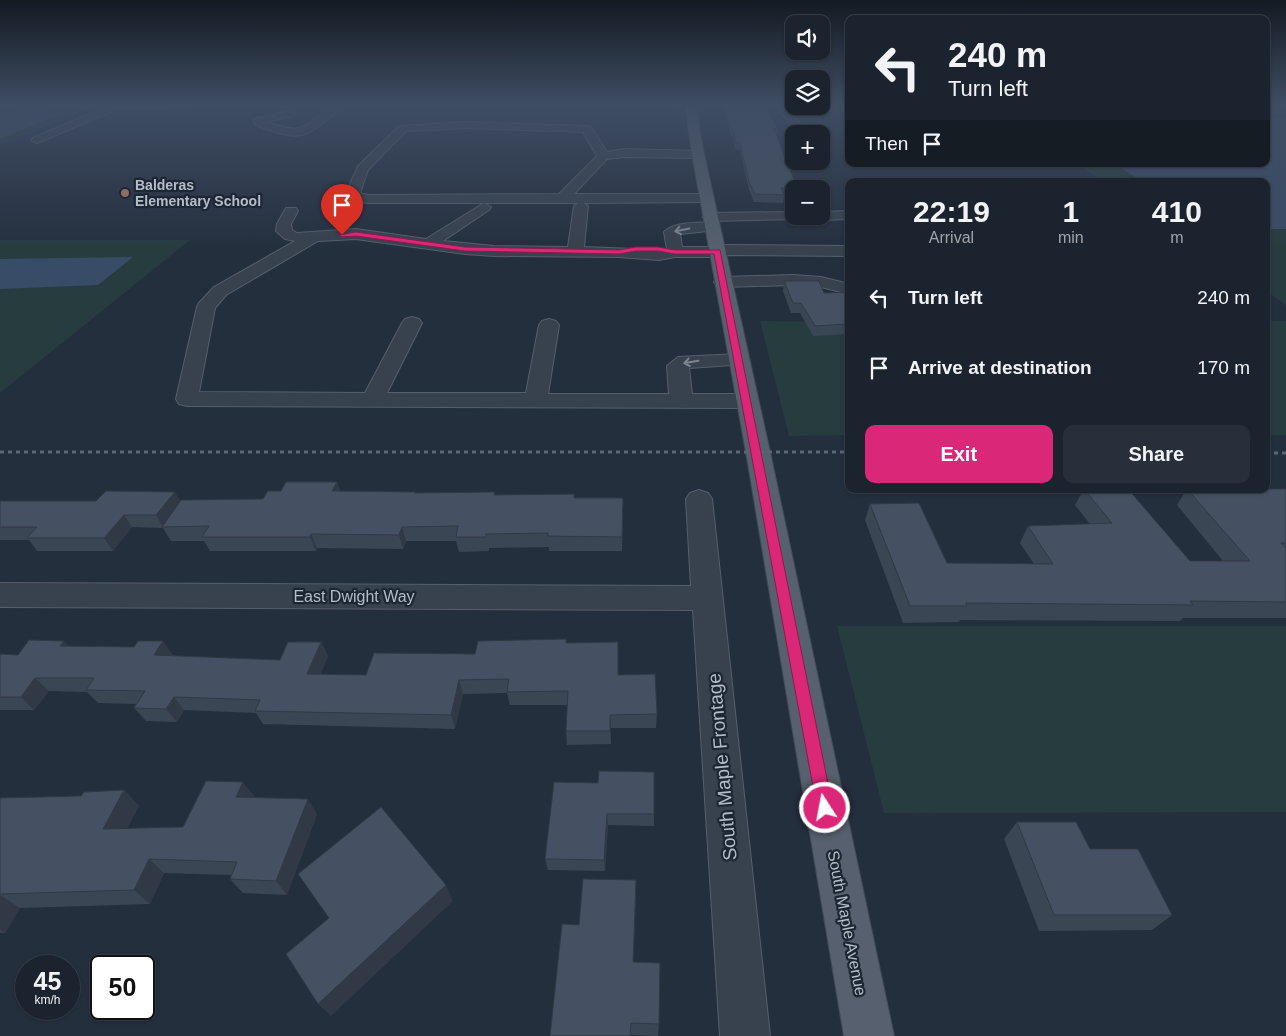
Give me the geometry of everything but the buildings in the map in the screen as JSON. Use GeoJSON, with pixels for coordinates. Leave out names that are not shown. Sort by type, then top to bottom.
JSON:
{"type":"FeatureCollection","features":[{"type":"Feature","properties":{"kind":"main road","name":"South Maple Avenue"},"geometry":{"type":"LineString","coordinates":[[689,154],[713,229],[724,282],[869,1036]]}},
{"type":"Feature","properties":{"kind":"street"},"geometry":{"type":"LineString","coordinates":[[379,152],[362,170],[353,193],[356,198],[562,199],[713,229],[776,250],[845,251]]}},
{"type":"Feature","properties":{"kind":"street"},"geometry":{"type":"LineString","coordinates":[[601,152],[603,156]]}},
{"type":"Feature","properties":{"kind":"street"},"geometry":{"type":"LineString","coordinates":[[562,199],[603,156],[689,154]]}},
{"type":"Feature","properties":{"kind":"street"},"geometry":{"type":"LineString","coordinates":[[575,252],[582,206]]}},
{"type":"Feature","properties":{"kind":"street"},"geometry":{"type":"LineString","coordinates":[[429,244],[484,207]]}},
{"type":"Feature","properties":{"kind":"street"},"geometry":{"type":"LineString","coordinates":[[291,211],[284,224],[284,231],[289,236],[297,238],[356,234],[494,251],[619,252],[659,255],[675,252],[713,229]]}},
{"type":"Feature","properties":{"kind":"street"},"geometry":{"type":"LineString","coordinates":[[830,216],[845,215]]}},
{"type":"Feature","properties":{"kind":"street"},"geometry":{"type":"LineString","coordinates":[[675,252],[672,232],[684,228],[713,229],[785,217]]}},
{"type":"Feature","properties":{"kind":"street"},"geometry":{"type":"LineString","coordinates":[[314,237],[220,292],[206,306],[187,399],[747,401]]}},
{"type":"Feature","properties":{"kind":"street"},"geometry":{"type":"LineString","coordinates":[[776,250],[793,280]]}},
{"type":"Feature","properties":{"kind":"street"},"geometry":{"type":"LineString","coordinates":[[724,282],[793,280],[821,282],[845,288]]}},
{"type":"Feature","properties":{"kind":"street"},"geometry":{"type":"LineString","coordinates":[[372,400],[412,324]]}},
{"type":"Feature","properties":{"kind":"street"},"geometry":{"type":"LineString","coordinates":[[536,400],[549,325]]}},
{"type":"Feature","properties":{"kind":"street"},"geometry":{"type":"LineString","coordinates":[[681,401],[678,366],[685,361],[739,360]]}},
{"type":"Feature","properties":{"kind":"street","name":"South Maple Frontage"},"geometry":{"type":"LineString","coordinates":[[699,499],[745,1036]]}},
{"type":"Feature","properties":{"kind":"street","name":"East Dwight Way"},"geometry":{"type":"LineString","coordinates":[[0,595],[707,598]]}},
{"type":"Feature","properties":{"kind":"green space"},"geometry":{"type":"Polygon","coordinates":[[[1270,152],[1286,152],[1286,305],[1270,294],[1270,178],[1098,178],[1082,167],[1270,167],[1270,152]]]}},
{"type":"Feature","properties":{"kind":"green space"},"geometry":{"type":"Polygon","coordinates":[[[0,240],[190,240],[0,393],[0,240]]]}},
{"type":"Feature","properties":{"kind":"green space"},"geometry":{"type":"Polygon","coordinates":[[[760,321],[845,322],[845,435],[789,436],[760,321]]]}},
{"type":"Feature","properties":{"kind":"green space"},"geometry":{"type":"Polygon","coordinates":[[[1270,321],[1286,321],[1286,435],[1270,435],[1270,321]]]}},
{"type":"Feature","properties":{"kind":"green space"},"geometry":{"type":"Polygon","coordinates":[[[837,626],[1286,626],[1286,812],[884,813],[837,626]]]}},
{"type":"Feature","properties":{"kind":"water"},"geometry":{"type":"Polygon","coordinates":[[[1270,152],[1286,152],[1286,229],[1270,229],[1270,178],[1137,178],[1120,167],[1270,167],[1270,152]]]}},
{"type":"Feature","properties":{"kind":"water"},"geometry":{"type":"Polygon","coordinates":[[[133,257],[98,285],[0,289],[0,259],[133,257]]]}},
{"type":"Feature","properties":{"kind":"railway"},"geometry":{"type":"LineString","coordinates":[[0,452],[845,452]]}},
{"type":"Feature","properties":{"kind":"railway"},"geometry":{"type":"LineString","coordinates":[[1270,453],[1286,453]]}},
{"type":"Feature","properties":{"kind":"place","name":"Balderas Elementary School"},"geometry":{"type":"Point","coordinates":[125,193]}},
{"type":"Feature","properties":{"kind":"route"},"geometry":{"type":"LineString","coordinates":[[342,235],[356,234],[465,249],[494,251],[619,252],[636,249],[658,249],[675,252],[717,252],[758,452],[825,808]]}}]}
